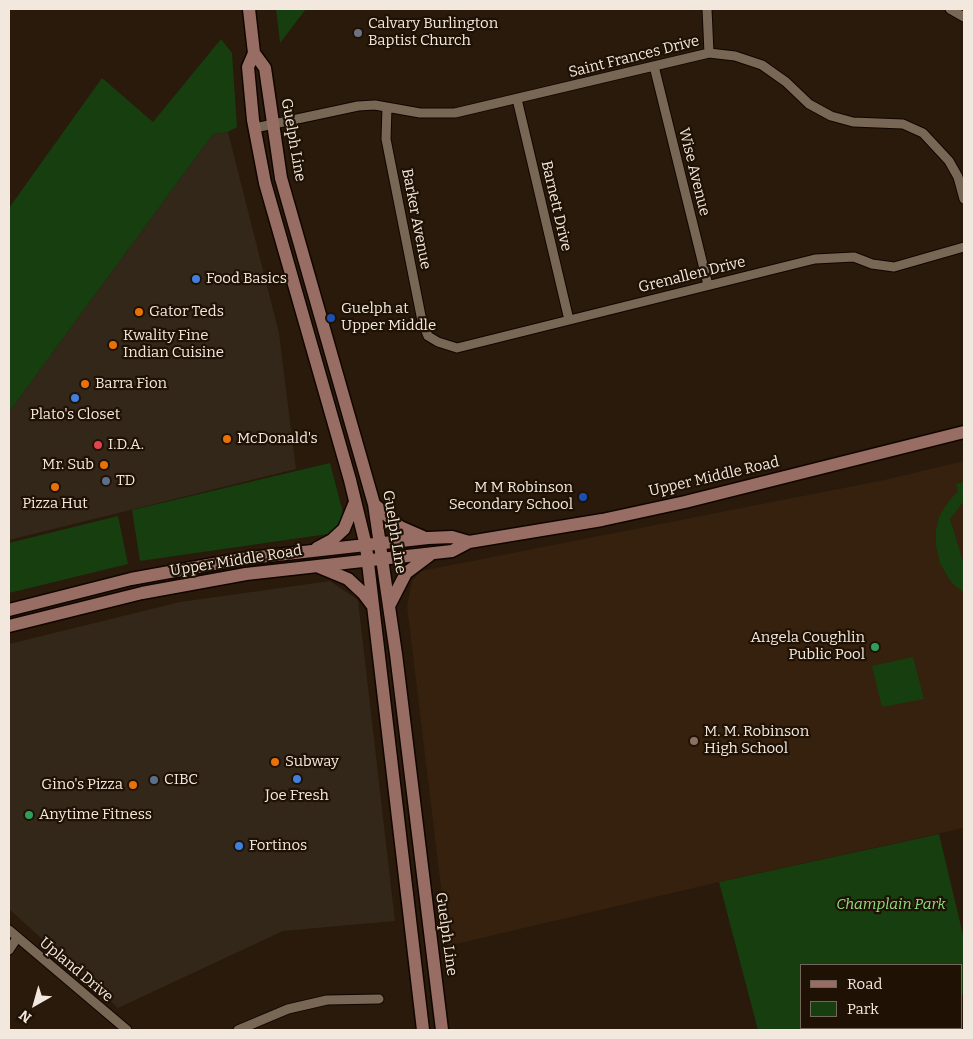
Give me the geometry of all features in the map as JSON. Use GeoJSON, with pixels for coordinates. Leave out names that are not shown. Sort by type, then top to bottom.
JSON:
{"type":"FeatureCollection","features":[{"type":"Feature","properties":{"kind":"main road","name":"Guelph Line"},"geometry":{"type":"LineString","coordinates":[[248,9],[254,53],[265,68],[281,178],[374,504],[383,558],[442,1030]]}},
{"type":"Feature","properties":{"kind":"main road","name":"Guelph Line"},"geometry":{"type":"LineString","coordinates":[[254,53],[248,67],[255,128],[265,183],[366,546],[423,1030]]}},
{"type":"Feature","properties":{"kind":"main road"},"geometry":{"type":"LineString","coordinates":[[298,300],[322,321]]}},
{"type":"Feature","properties":{"kind":"main road","name":"Upper Middle Road"},"geometry":{"type":"LineString","coordinates":[[9,626],[142,593],[246,574],[452,551],[469,542],[593,521],[685,502],[964,432]]}},
{"type":"Feature","properties":{"kind":"main road"},"geometry":{"type":"LineString","coordinates":[[311,552],[332,540],[344,529],[355,502]]}},
{"type":"Feature","properties":{"kind":"main road"},"geometry":{"type":"LineString","coordinates":[[374,504],[400,527],[412,534],[428,538]]}},
{"type":"Feature","properties":{"kind":"main road","name":"Upper Middle Road"},"geometry":{"type":"LineString","coordinates":[[9,610],[174,570],[241,559],[428,538],[452,537],[469,542]]}},
{"type":"Feature","properties":{"kind":"main road"},"geometry":{"type":"LineString","coordinates":[[389,606],[406,573],[434,553]]}},
{"type":"Feature","properties":{"kind":"main road"},"geometry":{"type":"LineString","coordinates":[[314,566],[348,579],[363,593],[372,606]]}},
{"type":"Feature","properties":{"kind":"main road"},"geometry":{"type":"LineString","coordinates":[[413,943],[430,941]]}},
{"type":"Feature","properties":{"kind":"street"},"geometry":{"type":"LineString","coordinates":[[707,9],[709,53]]}},
{"type":"Feature","properties":{"kind":"street"},"geometry":{"type":"LineString","coordinates":[[950,9],[964,17]]}},
{"type":"Feature","properties":{"kind":"street","name":"Saint Frances Drive"},"geometry":{"type":"LineString","coordinates":[[255,128],[272,126],[358,106],[375,105],[420,113],[440,114],[517,99],[709,53],[735,56],[762,65],[786,82],[808,104],[831,116],[853,122],[903,124],[923,133],[949,160],[958,177],[964,199]]}},
{"type":"Feature","properties":{"kind":"street","name":"Wise Avenue"},"geometry":{"type":"LineString","coordinates":[[654,66],[708,285]]}},
{"type":"Feature","properties":{"kind":"street","name":"Barnett Drive"},"geometry":{"type":"LineString","coordinates":[[517,99],[569,320]]}},
{"type":"Feature","properties":{"kind":"street","name":"Barker Avenue"},"geometry":{"type":"LineString","coordinates":[[387,107],[386,139],[422,321],[428,336]]}},
{"type":"Feature","properties":{"kind":"street","name":"Grenallen Drive"},"geometry":{"type":"LineString","coordinates":[[428,336],[438,342],[457,348],[815,260],[854,257],[872,264],[894,267],[964,247]]}},
{"type":"Feature","properties":{"kind":"street","name":"Upland Drive"},"geometry":{"type":"LineString","coordinates":[[9,930],[127,1030]]}},
{"type":"Feature","properties":{"kind":"street"},"geometry":{"type":"LineString","coordinates":[[9,950],[17,938]]}},
{"type":"Feature","properties":{"kind":"street"},"geometry":{"type":"LineString","coordinates":[[238,1030],[288,1009],[327,1000],[379,1000]]}},
{"type":"Feature","properties":{"kind":"shaded area"},"geometry":{"type":"Polygon","coordinates":[[[228,132],[279,333],[296,469],[9,540],[9,412],[213,134],[228,132]]]}},
{"type":"Feature","properties":{"kind":"shaded area","name":"M. M. Robinson High School"},"geometry":{"type":"Polygon","coordinates":[[[964,461],[964,828],[719,882],[448,946],[407,606],[412,581],[421,571],[884,480],[964,461]]]}},
{"type":"Feature","properties":{"kind":"shaded area"},"geometry":{"type":"Polygon","coordinates":[[[330,581],[358,600],[395,921],[283,931],[118,1008],[9,909],[9,644],[180,602],[330,581]]]}},
{"type":"Feature","properties":{"kind":"green space"},"geometry":{"type":"Polygon","coordinates":[[[276,9],[306,9],[280,43],[276,9]]]}},
{"type":"Feature","properties":{"kind":"green space"},"geometry":{"type":"Polygon","coordinates":[[[221,39],[232,53],[237,127],[228,132],[213,134],[9,412],[9,208],[102,78],[153,122],[221,39]]]}},
{"type":"Feature","properties":{"kind":"green space"},"geometry":{"type":"Polygon","coordinates":[[[330,463],[343,513],[340,523],[328,534],[140,561],[132,510],[330,463]]]}},
{"type":"Feature","properties":{"kind":"green space"},"geometry":{"type":"Polygon","coordinates":[[[964,482],[964,501],[950,519],[964,565],[964,593],[951,582],[940,563],[936,546],[936,530],[939,517],[948,502],[958,491],[956,484],[964,482]]]}},
{"type":"Feature","properties":{"kind":"green space"},"geometry":{"type":"Polygon","coordinates":[[[118,516],[128,564],[9,593],[9,543],[118,516]]]}},
{"type":"Feature","properties":{"kind":"green space"},"geometry":{"type":"Polygon","coordinates":[[[913,657],[924,699],[882,707],[872,666],[913,657]]]}},
{"type":"Feature","properties":{"kind":"green space","name":"Champlain Park"},"geometry":{"type":"Polygon","coordinates":[[[939,834],[964,939],[964,994],[963,964],[800,964],[800,1029],[827,1030],[758,1030],[719,882],[939,834]]]}},
{"type":"Feature","properties":{"kind":"place","name":"Calvary Burlington Baptist Church"},"geometry":{"type":"Point","coordinates":[358,33]}},
{"type":"Feature","properties":{"kind":"place","name":"Food Basics"},"geometry":{"type":"Point","coordinates":[196,279]}},
{"type":"Feature","properties":{"kind":"place","name":"Gator Teds"},"geometry":{"type":"Point","coordinates":[139,312]}},
{"type":"Feature","properties":{"kind":"place","name":"Guelph at Upper Middle"},"geometry":{"type":"Point","coordinates":[331,318]}},
{"type":"Feature","properties":{"kind":"place","name":"Kwality Fine Indian Cuisine"},"geometry":{"type":"Point","coordinates":[113,345]}},
{"type":"Feature","properties":{"kind":"place","name":"Barra Fion"},"geometry":{"type":"Point","coordinates":[85,384]}},
{"type":"Feature","properties":{"kind":"place","name":"Plato's Closet"},"geometry":{"type":"Point","coordinates":[75,398]}},
{"type":"Feature","properties":{"kind":"place","name":"McDonald's"},"geometry":{"type":"Point","coordinates":[227,439]}},
{"type":"Feature","properties":{"kind":"place","name":"I.D.A."},"geometry":{"type":"Point","coordinates":[98,445]}},
{"type":"Feature","properties":{"kind":"place","name":"Mr. Sub"},"geometry":{"type":"Point","coordinates":[104,465]}},
{"type":"Feature","properties":{"kind":"place","name":"TD"},"geometry":{"type":"Point","coordinates":[106,481]}},
{"type":"Feature","properties":{"kind":"place","name":"Pizza Hut"},"geometry":{"type":"Point","coordinates":[55,487]}},
{"type":"Feature","properties":{"kind":"place","name":"M M Robinson Secondary School"},"geometry":{"type":"Point","coordinates":[583,497]}},
{"type":"Feature","properties":{"kind":"place","name":"Angela Coughlin Public Pool"},"geometry":{"type":"Point","coordinates":[875,647]}},
{"type":"Feature","properties":{"kind":"place","name":"M. M. Robinson High School"},"geometry":{"type":"Point","coordinates":[694,741]}},
{"type":"Feature","properties":{"kind":"place","name":"Subway"},"geometry":{"type":"Point","coordinates":[275,762]}},
{"type":"Feature","properties":{"kind":"place","name":"Joe Fresh"},"geometry":{"type":"Point","coordinates":[297,779]}},
{"type":"Feature","properties":{"kind":"place","name":"CIBC"},"geometry":{"type":"Point","coordinates":[154,780]}},
{"type":"Feature","properties":{"kind":"place","name":"Gino's Pizza"},"geometry":{"type":"Point","coordinates":[133,785]}},
{"type":"Feature","properties":{"kind":"place","name":"Anytime Fitness"},"geometry":{"type":"Point","coordinates":[29,815]}},
{"type":"Feature","properties":{"kind":"place","name":"Fortinos"},"geometry":{"type":"Point","coordinates":[239,846]}}]}
